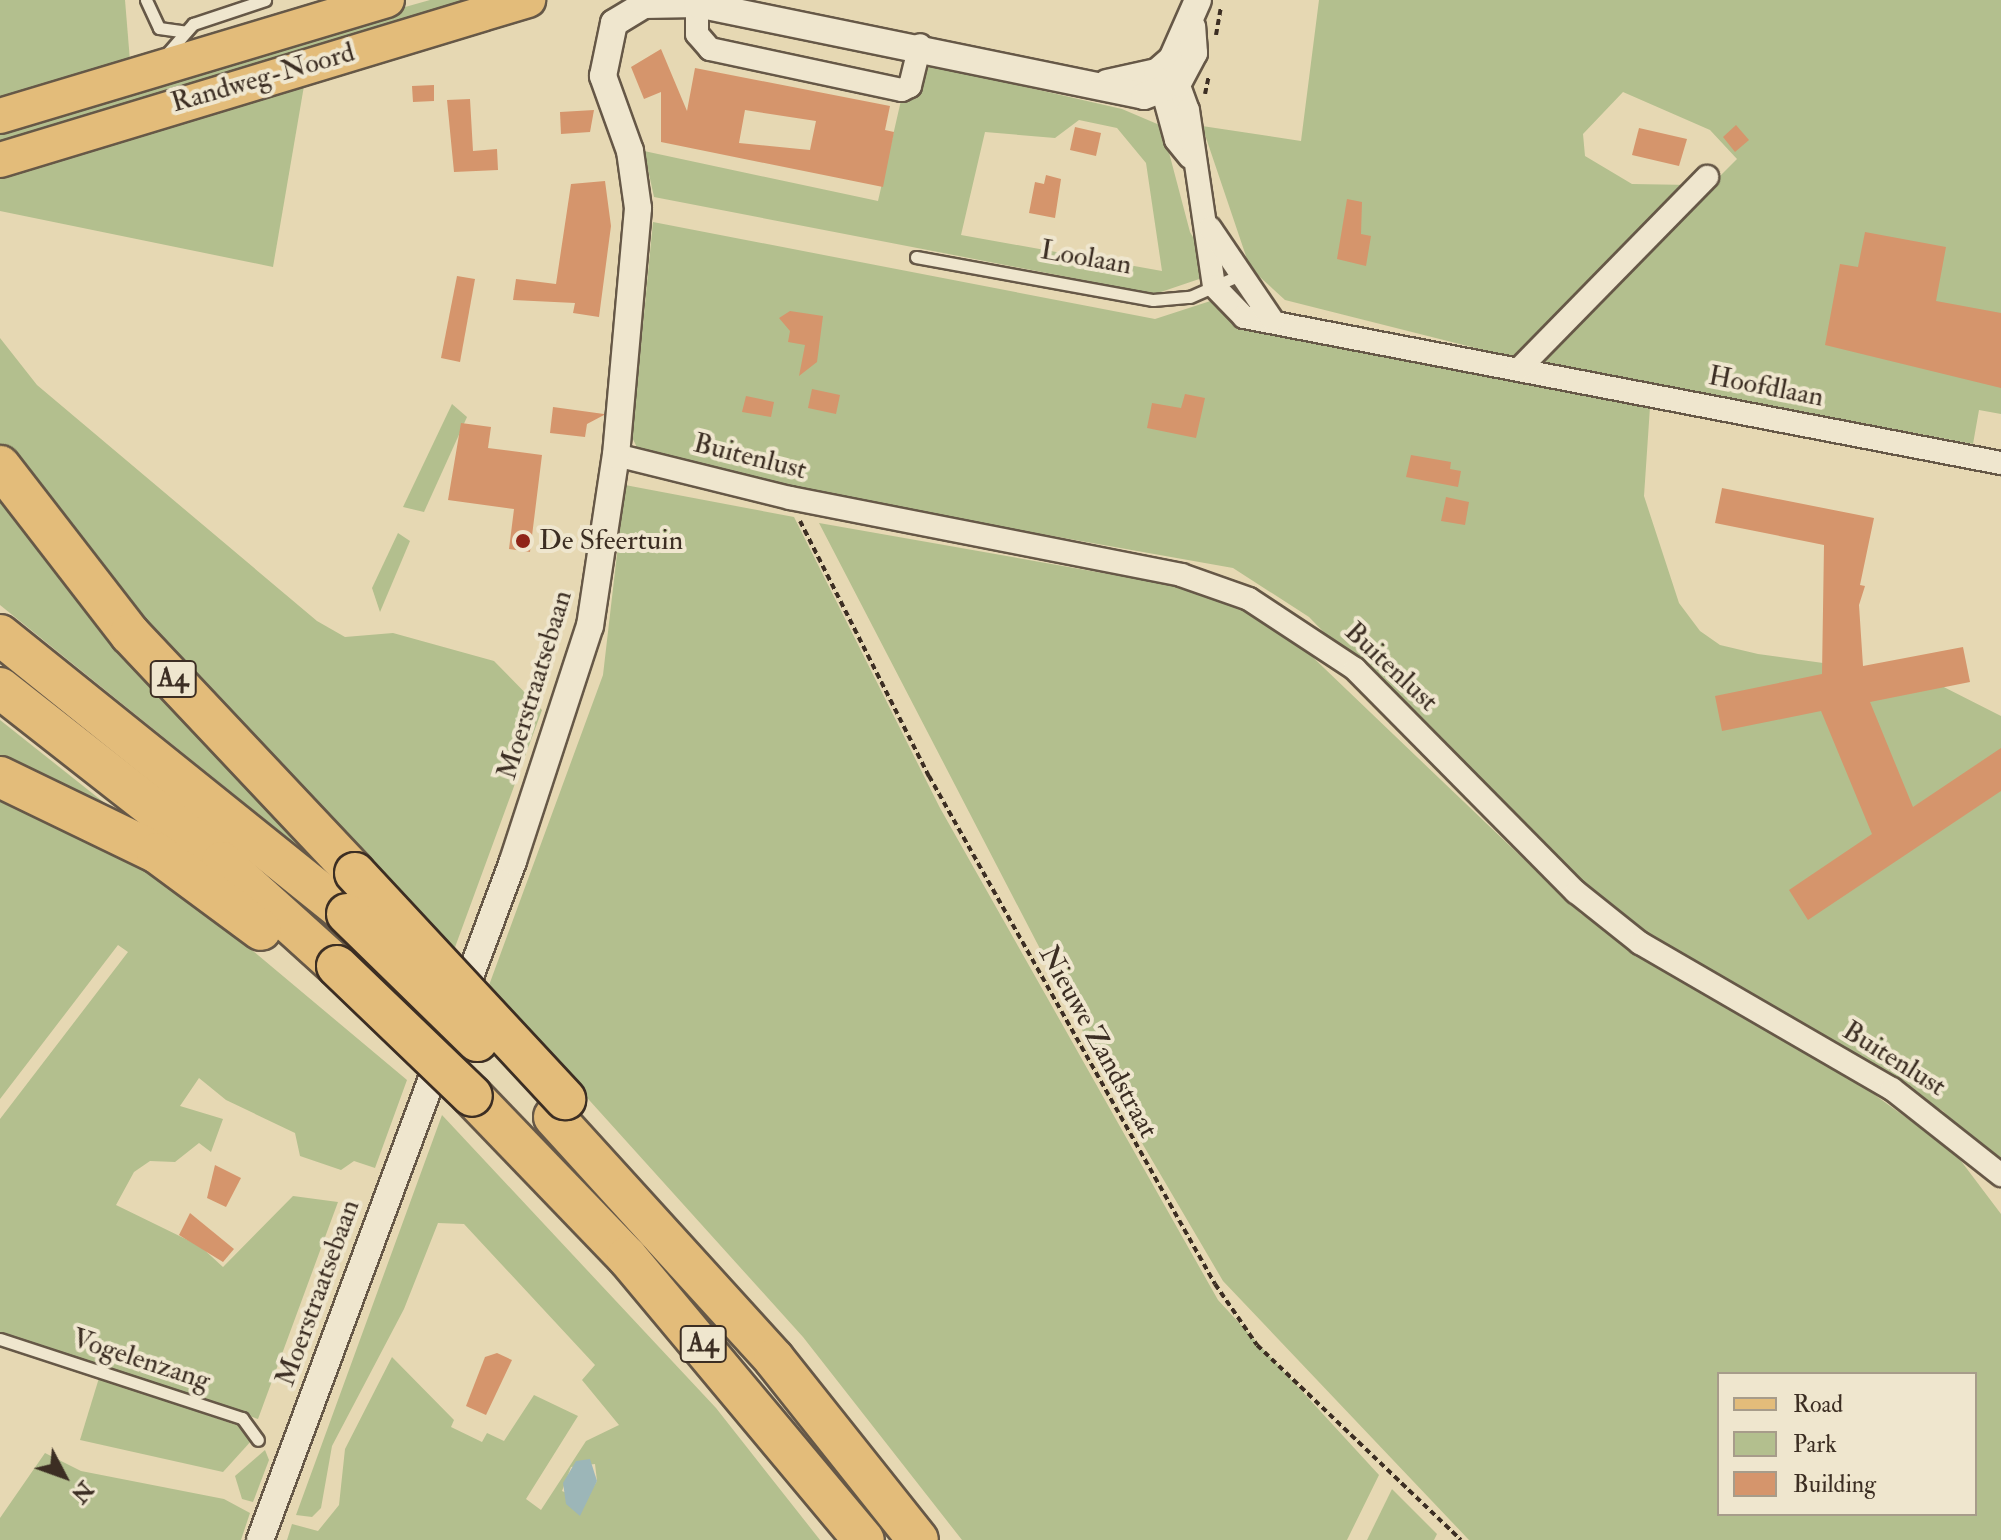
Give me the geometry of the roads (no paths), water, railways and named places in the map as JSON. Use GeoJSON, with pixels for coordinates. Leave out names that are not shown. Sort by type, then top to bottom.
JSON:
{"type":"FeatureCollection","features":[{"type":"Feature","properties":{"kind":"highway","name":"A4"},"geometry":{"type":"LineString","coordinates":[[0,466],[130,634],[355,873],[559,1108],[608,1172],[774,1359],[918,1540]]}},
{"type":"Feature","properties":{"kind":"highway","name":"A4"},"geometry":{"type":"LineString","coordinates":[[0,635],[347,914],[559,1108]]}},
{"type":"Feature","properties":{"kind":"highway","name":"A4"},"geometry":{"type":"LineString","coordinates":[[0,688],[222,862],[334,979]]}},
{"type":"Feature","properties":{"kind":"highway","name":"A4"},"geometry":{"type":"LineString","coordinates":[[0,777],[157,853],[334,979],[472,1096],[533,1155],[746,1393],[864,1540]]}},
{"type":"Feature","properties":{"kind":"main road","name":"Randweg-Noord"},"geometry":{"type":"LineString","coordinates":[[0,116],[155,67],[387,0]]}},
{"type":"Feature","properties":{"kind":"main road","name":"Randweg-Noord"},"geometry":{"type":"LineString","coordinates":[[0,160],[528,0]]}},
{"type":"Feature","properties":{"kind":"street"},"geometry":{"type":"LineString","coordinates":[[1198,0],[1192,27],[1165,83],[1192,131],[1190,157],[1210,228],[1214,286]]}},
{"type":"Feature","properties":{"kind":"street"},"geometry":{"type":"LineString","coordinates":[[697,4],[697,34],[710,49],[902,90],[910,86],[920,45]]}},
{"type":"Feature","properties":{"kind":"street","name":"Moerstraatsebaan"},"geometry":{"type":"LineString","coordinates":[[260,1540],[575,679],[604,556],[638,208],[630,151],[603,76],[606,38],[644,5],[697,4],[920,45],[1103,84],[1165,83]]}},
{"type":"Feature","properties":{"kind":"street"},"geometry":{"type":"LineString","coordinates":[[1519,369],[1707,177]]}},
{"type":"Feature","properties":{"kind":"street"},"geometry":{"type":"LineString","coordinates":[[1210,228],[1273,321]]}},
{"type":"Feature","properties":{"kind":"street","name":"Hoofdlaan"},"geometry":{"type":"LineString","coordinates":[[1214,286],[1244,317],[2001,463]]}},
{"type":"Feature","properties":{"kind":"street","name":"Buitenlust"},"geometry":{"type":"LineString","coordinates":[[616,455],[790,498],[1181,575],[1263,607],[1355,669],[1576,892],[1640,943],[1892,1089],[2001,1175]]}},
{"type":"Feature","properties":{"kind":"lane"},"geometry":{"type":"LineString","coordinates":[[146,0],[159,28],[186,32]]}},
{"type":"Feature","properties":{"kind":"lane"},"geometry":{"type":"LineString","coordinates":[[155,67],[186,32],[204,18],[265,0]]}},
{"type":"Feature","properties":{"kind":"lane","name":"Loolaan"},"geometry":{"type":"LineString","coordinates":[[916,257],[1153,300],[1190,297],[1242,274]]}},
{"type":"Feature","properties":{"kind":"lane","name":"Vogelenzang"},"geometry":{"type":"LineString","coordinates":[[0,1339],[242,1418],[258,1440]]}},
{"type":"Feature","properties":{"kind":"water"},"geometry":{"type":"Polygon","coordinates":[[[590,1459],[597,1481],[580,1516],[566,1504],[563,1483],[576,1461],[590,1459]]]}},
{"type":"Feature","properties":{"kind":"place","name":"De Sfeertuin"},"geometry":{"type":"Point","coordinates":[523,541]}}]}
